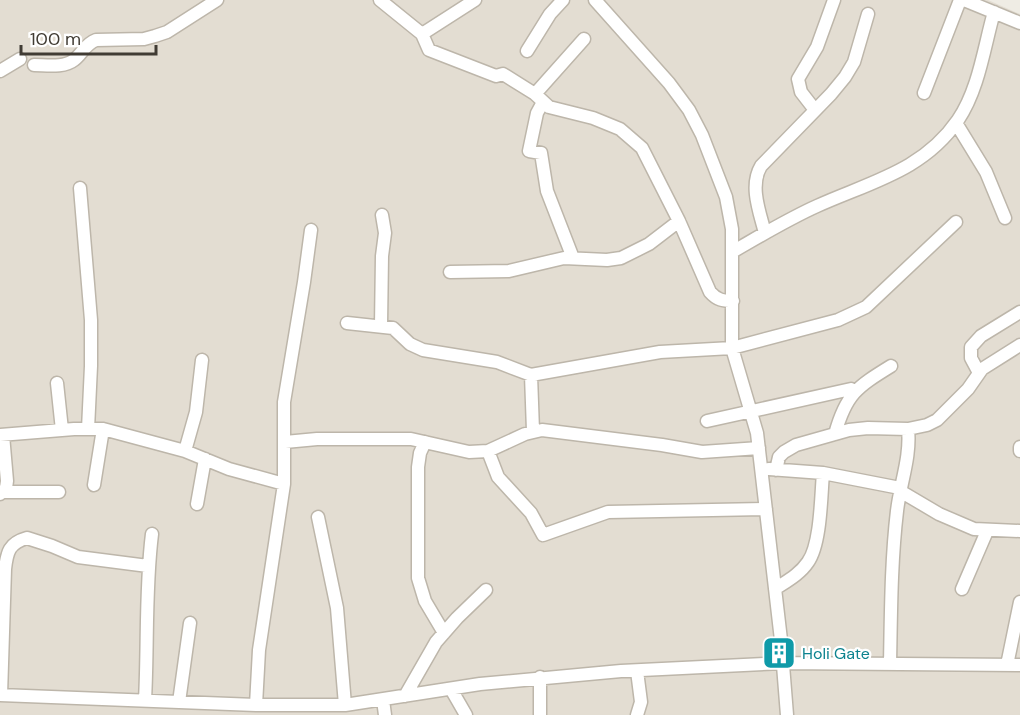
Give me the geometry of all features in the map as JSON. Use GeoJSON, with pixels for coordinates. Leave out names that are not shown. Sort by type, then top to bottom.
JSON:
{"type":"FeatureCollection","features":[{"type":"Feature","properties":{"kind":"street"},"geometry":{"type":"LineString","coordinates":[[34,65],[65,65],[72,62],[90,43],[96,40],[144,39],[167,32],[217,0]]}},
{"type":"Feature","properties":{"kind":"street"},"geometry":{"type":"LineString","coordinates":[[380,0],[422,34],[429,50],[496,76],[503,74],[549,107],[593,118],[620,129],[635,141],[642,148],[679,221],[710,292],[714,298],[721,301],[733,301]]}},
{"type":"Feature","properties":{"kind":"street"},"geometry":{"type":"LineString","coordinates":[[422,34],[475,0]]}},
{"type":"Feature","properties":{"kind":"street"},"geometry":{"type":"LineString","coordinates":[[527,51],[550,14],[563,0]]}},
{"type":"Feature","properties":{"kind":"street"},"geometry":{"type":"LineString","coordinates":[[595,0],[669,83],[689,110],[702,135],[726,197],[732,230],[732,348],[757,433],[787,715]]}},
{"type":"Feature","properties":{"kind":"street"},"geometry":{"type":"LineString","coordinates":[[814,110],[797,82],[817,47],[834,0]]}},
{"type":"Feature","properties":{"kind":"street"},"geometry":{"type":"LineString","coordinates":[[924,93],[962,0],[1020,23]]}},
{"type":"Feature","properties":{"kind":"street"},"geometry":{"type":"LineString","coordinates":[[732,252],[816,206],[884,179],[922,159],[941,143],[956,123],[972,93],[994,12]]}},
{"type":"Feature","properties":{"kind":"street"},"geometry":{"type":"LineString","coordinates":[[765,233],[756,194],[757,173],[845,77],[854,62],[868,14]]}},
{"type":"Feature","properties":{"kind":"street"},"geometry":{"type":"LineString","coordinates":[[573,258],[547,191],[541,153],[529,151],[539,98],[584,39]]}},
{"type":"Feature","properties":{"kind":"street"},"geometry":{"type":"LineString","coordinates":[[0,71],[20,59]]}},
{"type":"Feature","properties":{"kind":"street"},"geometry":{"type":"LineString","coordinates":[[956,123],[986,172],[1005,218]]}},
{"type":"Feature","properties":{"kind":"street"},"geometry":{"type":"LineString","coordinates":[[80,188],[91,320],[92,366],[88,429]]}},
{"type":"Feature","properties":{"kind":"street"},"geometry":{"type":"LineString","coordinates":[[381,326],[382,256],[385,233],[382,215]]}},
{"type":"Feature","properties":{"kind":"street"},"geometry":{"type":"LineString","coordinates":[[450,272],[509,271],[573,258],[607,260],[621,258],[649,244],[679,221]]}},
{"type":"Feature","properties":{"kind":"street"},"geometry":{"type":"LineString","coordinates":[[347,323],[393,328],[410,344],[423,350],[497,362],[531,375],[660,352],[732,348],[838,320],[866,307],[956,222]]}},
{"type":"Feature","properties":{"kind":"street"},"geometry":{"type":"LineString","coordinates":[[250,708],[284,484],[284,402],[304,282],[310,230]]}},
{"type":"Feature","properties":{"kind":"street"},"geometry":{"type":"LineString","coordinates":[[979,373],[971,358],[971,347],[981,336],[1020,312]]}},
{"type":"Feature","properties":{"kind":"street"},"geometry":{"type":"LineString","coordinates":[[776,470],[779,457],[788,448],[835,434],[868,428],[908,429],[927,425],[937,420],[990,363],[1020,345]]}},
{"type":"Feature","properties":{"kind":"street"},"geometry":{"type":"LineString","coordinates":[[185,451],[196,412],[202,360]]}},
{"type":"Feature","properties":{"kind":"street"},"geometry":{"type":"LineString","coordinates":[[835,434],[841,412],[854,391],[891,366]]}},
{"type":"Feature","properties":{"kind":"street"},"geometry":{"type":"LineString","coordinates":[[531,375],[533,431]]}},
{"type":"Feature","properties":{"kind":"street"},"geometry":{"type":"LineString","coordinates":[[57,383],[62,430]]}},
{"type":"Feature","properties":{"kind":"street"},"geometry":{"type":"LineString","coordinates":[[706,421],[852,389]]}},
{"type":"Feature","properties":{"kind":"street"},"geometry":{"type":"LineString","coordinates":[[94,485],[103,429]]}},
{"type":"Feature","properties":{"kind":"street"},"geometry":{"type":"LineString","coordinates":[[59,492],[2,493],[7,481],[1,435],[103,429],[185,451],[229,469],[284,484]]}},
{"type":"Feature","properties":{"kind":"street"},"geometry":{"type":"LineString","coordinates":[[890,664],[893,552],[900,489],[908,445],[908,429]]}},
{"type":"Feature","properties":{"kind":"street"},"geometry":{"type":"LineString","coordinates":[[285,442],[411,439],[469,452],[488,451],[533,431],[542,430],[702,452],[759,448]]}},
{"type":"Feature","properties":{"kind":"street"},"geometry":{"type":"LineString","coordinates":[[425,442],[420,453],[418,467],[418,578],[425,601],[444,633]]}},
{"type":"Feature","properties":{"kind":"street"},"geometry":{"type":"LineString","coordinates":[[488,451],[498,477],[531,513],[543,535],[608,512],[766,509]]}},
{"type":"Feature","properties":{"kind":"street"},"geometry":{"type":"LineString","coordinates":[[197,504],[205,459]]}},
{"type":"Feature","properties":{"kind":"street"},"geometry":{"type":"LineString","coordinates":[[762,469],[823,473],[900,489],[960,524],[987,531],[1020,531]]}},
{"type":"Feature","properties":{"kind":"street"},"geometry":{"type":"LineString","coordinates":[[775,589],[802,569],[813,553],[819,520],[823,473]]}},
{"type":"Feature","properties":{"kind":"street"},"geometry":{"type":"LineString","coordinates":[[318,518],[337,608],[345,705]]}},
{"type":"Feature","properties":{"kind":"street"},"geometry":{"type":"LineString","coordinates":[[962,589],[987,531]]}},
{"type":"Feature","properties":{"kind":"street"},"geometry":{"type":"LineString","coordinates":[[145,700],[148,648],[148,566],[152,534]]}},
{"type":"Feature","properties":{"kind":"street"},"geometry":{"type":"LineString","coordinates":[[148,566],[78,557],[43,542],[27,538],[10,546],[7,551],[5,569],[0,695],[145,700],[250,708],[345,705],[540,677],[637,671],[783,663],[1014,665],[1020,602]]}},
{"type":"Feature","properties":{"kind":"street"},"geometry":{"type":"LineString","coordinates":[[405,696],[436,642],[486,590]]}},
{"type":"Feature","properties":{"kind":"street"},"geometry":{"type":"LineString","coordinates":[[179,702],[190,623]]}},
{"type":"Feature","properties":{"kind":"street"},"geometry":{"type":"LineString","coordinates":[[637,671],[641,702],[638,715]]}},
{"type":"Feature","properties":{"kind":"street"},"geometry":{"type":"LineString","coordinates":[[540,677],[540,715]]}},
{"type":"Feature","properties":{"kind":"street"},"geometry":{"type":"LineString","coordinates":[[451,689],[466,715]]}},
{"type":"Feature","properties":{"kind":"street"},"geometry":{"type":"LineString","coordinates":[[383,700],[385,715]]}},
{"type":"Feature","properties":{"kind":"shaded area"},"geometry":{"type":"Polygon","coordinates":[[[0,0],[988,0],[1020,14],[1020,715],[0,715],[0,0]]]}},
{"type":"Feature","properties":{"kind":"place","name":"Holi Gate"},"geometry":{"type":"Point","coordinates":[779,653]}}]}
